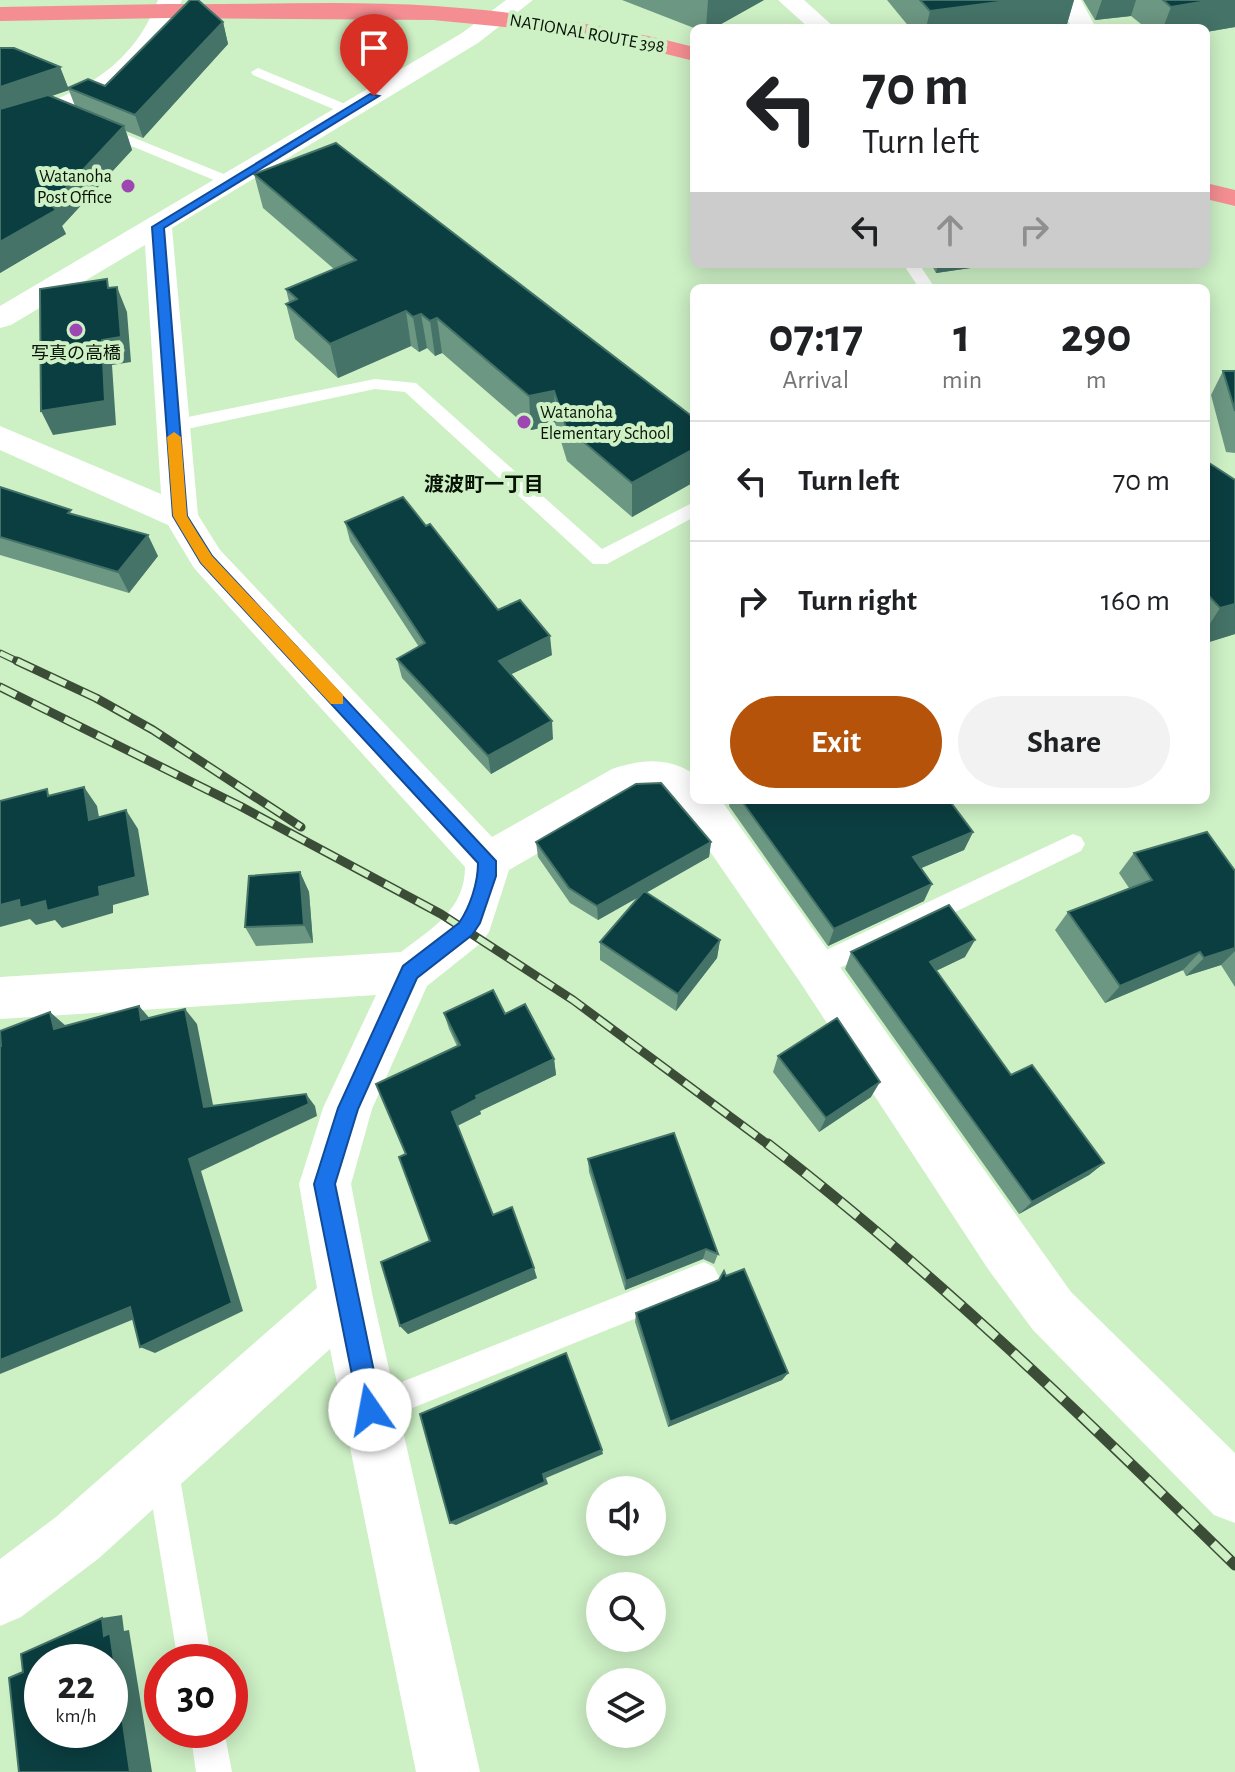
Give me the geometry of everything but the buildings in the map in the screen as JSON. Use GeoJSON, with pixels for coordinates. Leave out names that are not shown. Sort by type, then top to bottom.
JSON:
{"type":"FeatureCollection","features":[{"type":"Feature","properties":{"kind":"highway","name":"NATIONAL ROUTE 398"},"geometry":{"type":"LineString","coordinates":[[0,14],[168,6],[498,17],[614,34],[690,53]]}},
{"type":"Feature","properties":{"kind":"highway"},"geometry":{"type":"LineString","coordinates":[[1210,192],[1235,198]]}},
{"type":"Feature","properties":{"kind":"street"},"geometry":{"type":"LineString","coordinates":[[0,319],[470,38],[521,0]]}},
{"type":"Feature","properties":{"kind":"street"},"geometry":{"type":"LineString","coordinates":[[790,0],[818,24]]}},
{"type":"Feature","properties":{"kind":"street"},"geometry":{"type":"LineString","coordinates":[[1069,0],[1082,24]]}},
{"type":"Feature","properties":{"kind":"street"},"geometry":{"type":"LineString","coordinates":[[0,125],[61,112],[125,71],[146,51],[168,6]]}},
{"type":"Feature","properties":{"kind":"street"},"geometry":{"type":"LineString","coordinates":[[158,227],[180,516],[207,559],[487,861],[487,876],[473,918],[465,929],[410,972],[348,1108],[325,1184],[346,1298],[448,1772]]}},
{"type":"Feature","properties":{"kind":"street"},"geometry":{"type":"LineString","coordinates":[[0,437],[180,516]]}},
{"type":"Feature","properties":{"kind":"street"},"geometry":{"type":"LineString","coordinates":[[487,861],[627,781],[665,777],[690,794]]}},
{"type":"Feature","properties":{"kind":"street"},"geometry":{"type":"LineString","coordinates":[[699,804],[816,967],[998,1237],[1052,1311],[1235,1494]]}},
{"type":"Feature","properties":{"kind":"street"},"geometry":{"type":"LineString","coordinates":[[0,998],[410,972]]}},
{"type":"Feature","properties":{"kind":"street"},"geometry":{"type":"LineString","coordinates":[[0,1596],[77,1538],[346,1298]]}},
{"type":"Feature","properties":{"kind":"lane"},"geometry":{"type":"LineString","coordinates":[[258,72],[350,111]]}},
{"type":"Feature","properties":{"kind":"lane"},"geometry":{"type":"LineString","coordinates":[[83,121],[231,182]]}},
{"type":"Feature","properties":{"kind":"lane"},"geometry":{"type":"LineString","coordinates":[[173,426],[375,384],[410,387],[600,559],[690,511]]}},
{"type":"Feature","properties":{"kind":"lane"},"geometry":{"type":"LineString","coordinates":[[816,967],[1073,844]]}},
{"type":"Feature","properties":{"kind":"lane"},"geometry":{"type":"LineString","coordinates":[[370,1410],[704,1277]]}},
{"type":"Feature","properties":{"kind":"lane"},"geometry":{"type":"LineString","coordinates":[[161,1462],[192,1644]]}},
{"type":"Feature","properties":{"kind":"lane"},"geometry":{"type":"LineString","coordinates":[[210,1748],[214,1772]]}},
{"type":"Feature","properties":{"kind":"railway"},"geometry":{"type":"LineString","coordinates":[[0,653],[21,663]]}},
{"type":"Feature","properties":{"kind":"railway"},"geometry":{"type":"LineString","coordinates":[[17,661],[96,698],[153,730],[301,827]]}},
{"type":"Feature","properties":{"kind":"railway"},"geometry":{"type":"LineString","coordinates":[[0,687],[240,806],[441,914],[573,1000],[770,1146]]}},
{"type":"Feature","properties":{"kind":"railway"},"geometry":{"type":"LineString","coordinates":[[768,1144],[949,1295],[1066,1401],[1235,1565]]}},
{"type":"Feature","properties":{"kind":"slow traffic"},"geometry":{"type":"LineString","coordinates":[[174,437],[180,516],[193,538],[207,559],[337,699]]}},
{"type":"Feature","properties":{"kind":"place","name":"Watanoha Post Office"},"geometry":{"type":"Point","coordinates":[128,186]}},
{"type":"Feature","properties":{"kind":"place","name":"写真の高橋"},"geometry":{"type":"Point","coordinates":[76,330]}},
{"type":"Feature","properties":{"kind":"place","name":"Watanoha Elementary School"},"geometry":{"type":"Point","coordinates":[524,422]}},
{"type":"Feature","properties":{"kind":"district","name":"渡波町一丁目"},"geometry":{"type":"Point","coordinates":[484,484]}},
{"type":"Feature","properties":{"kind":"route"},"geometry":{"type":"LineString","coordinates":[[370,1410],[325,1184],[348,1108],[410,972],[465,929],[473,918],[487,876],[487,861],[207,559],[180,516],[158,227],[374,96]]}}]}
